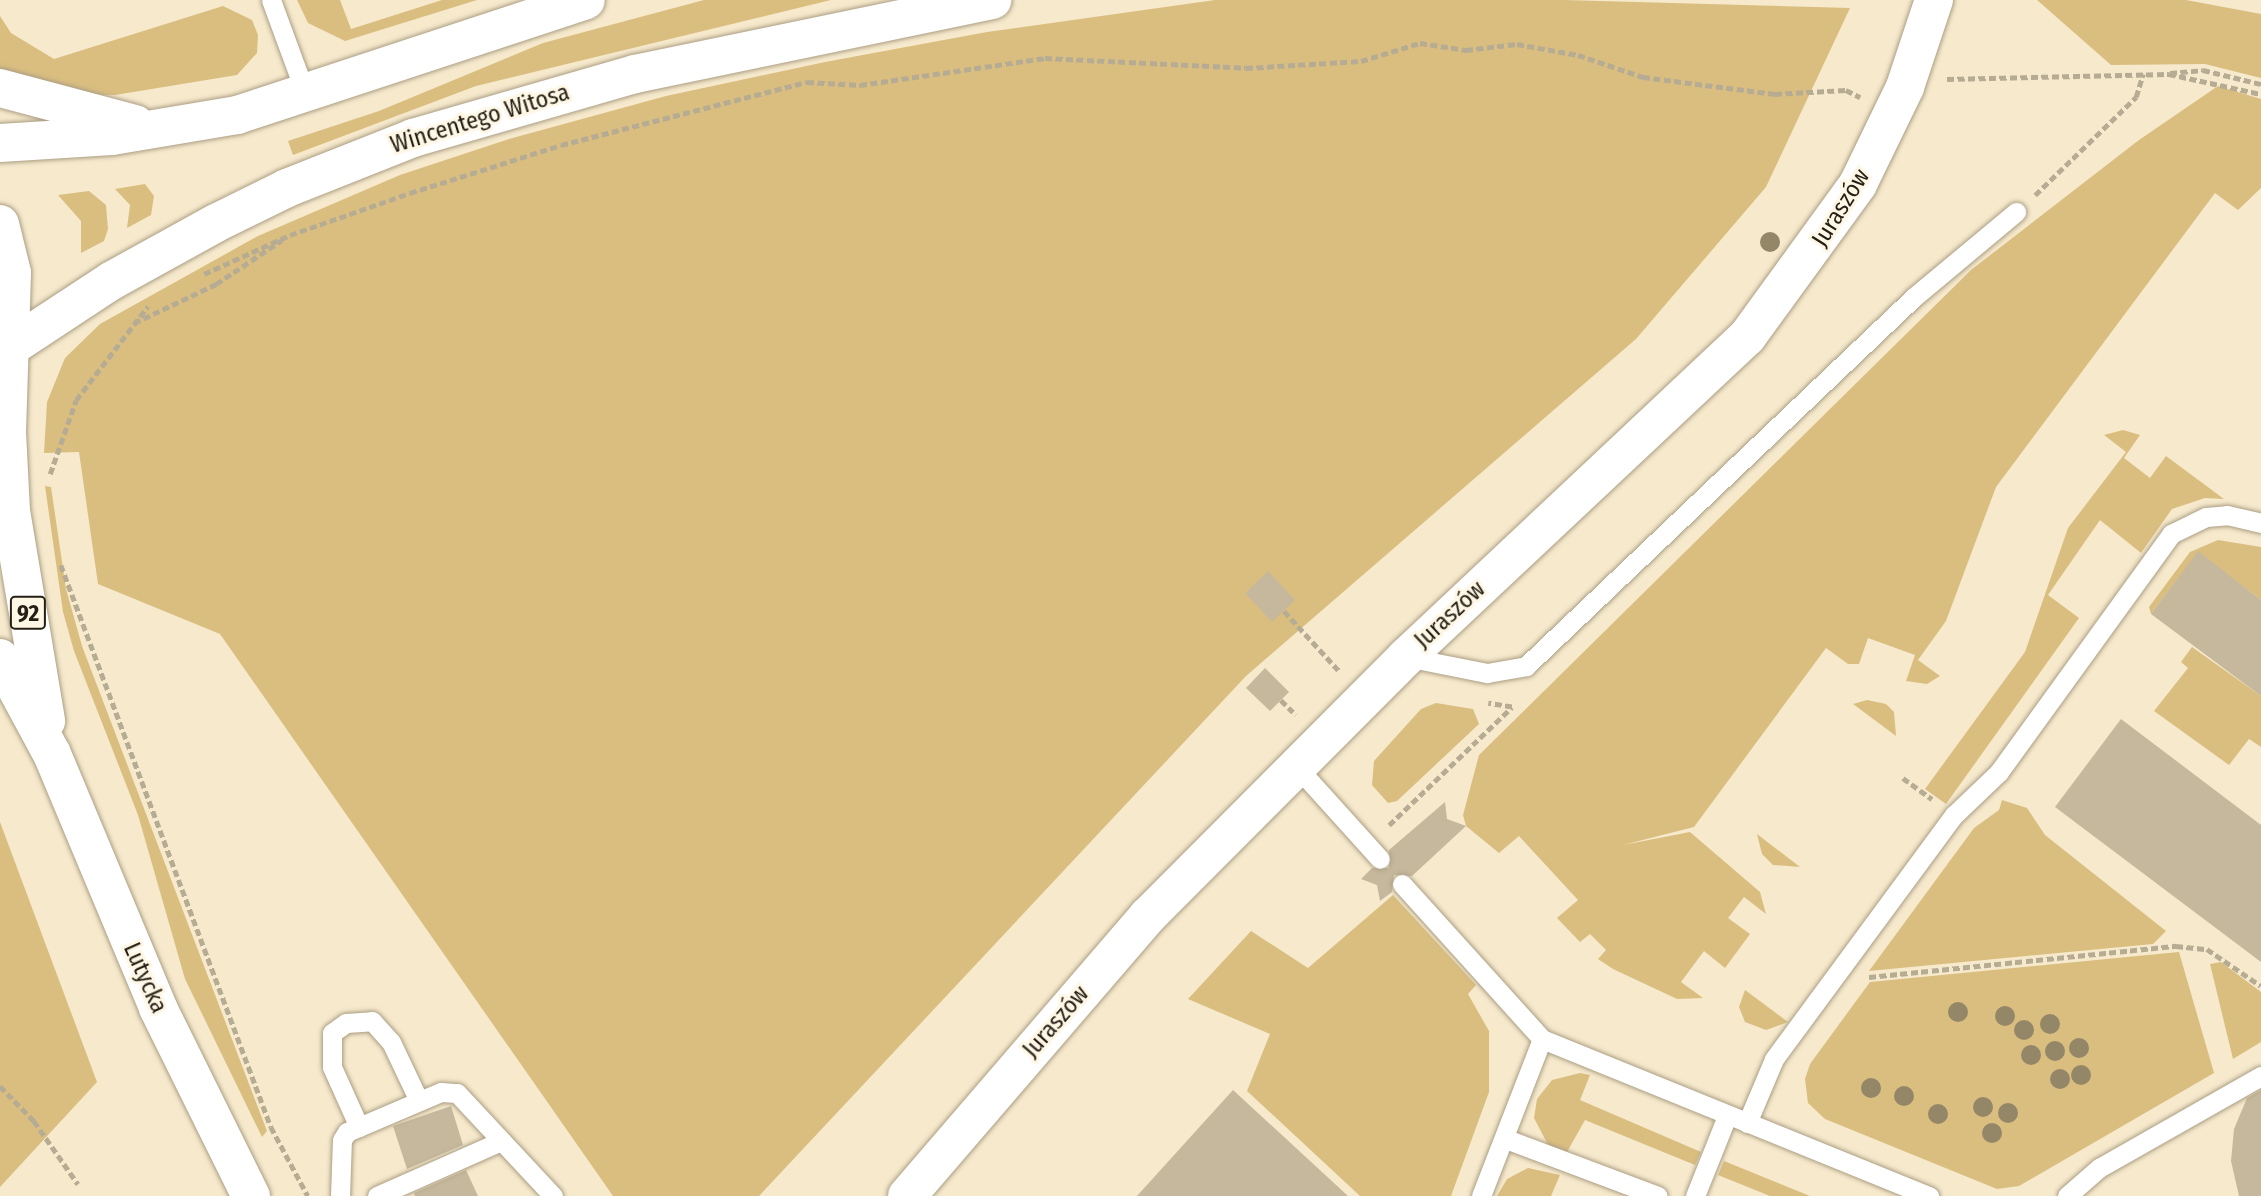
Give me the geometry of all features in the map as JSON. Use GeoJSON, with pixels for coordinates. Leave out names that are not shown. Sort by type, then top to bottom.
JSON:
{"type":"FeatureCollection","features":[{"type":"Feature","properties":{"kind":"main road","name":"Wincentego Witosa"},"geometry":{"type":"LineString","coordinates":[[4,351],[216,223],[287,188],[413,138],[635,74],[992,0]]}},
{"type":"Feature","properties":{"kind":"main road","name":"Juraszów"},"geometry":{"type":"LineString","coordinates":[[907,1196],[1148,916],[1406,657],[1747,337],[1833,226],[1890,120],[1928,69],[1934,0]]}},
{"type":"Feature","properties":{"kind":"main road"},"geometry":{"type":"LineString","coordinates":[[0,143],[157,130],[306,95],[572,2]]}},
{"type":"Feature","properties":{"kind":"main road"},"geometry":{"type":"LineString","coordinates":[[0,88],[157,130]]}},
{"type":"Feature","properties":{"kind":"main road","name":"92"},"geometry":{"type":"LineString","coordinates":[[0,224],[12,273],[4,351]]}},
{"type":"Feature","properties":{"kind":"main road","name":"Lutycka"},"geometry":{"type":"LineString","coordinates":[[4,351],[11,511],[52,754]]}},
{"type":"Feature","properties":{"kind":"main road","name":"Lutycka"},"geometry":{"type":"LineString","coordinates":[[0,657],[52,754],[147,985],[251,1196]]}},
{"type":"Feature","properties":{"kind":"lane"},"geometry":{"type":"LineString","coordinates":[[271,0],[306,95]]}},
{"type":"Feature","properties":{"kind":"lane"},"geometry":{"type":"LineString","coordinates":[[1406,657],[1487,673],[1525,666],[1914,297],[2016,212]]}},
{"type":"Feature","properties":{"kind":"lane"},"geometry":{"type":"LineString","coordinates":[[1747,1124],[1774,1059],[1954,815],[1999,772],[2171,534],[2206,517],[2257,521]]}},
{"type":"Feature","properties":{"kind":"lane"},"geometry":{"type":"LineString","coordinates":[[1296,766],[1380,859]]}},
{"type":"Feature","properties":{"kind":"lane"},"geometry":{"type":"LineString","coordinates":[[1402,884],[1542,1039],[1929,1196]]}},
{"type":"Feature","properties":{"kind":"lane"},"geometry":{"type":"LineString","coordinates":[[359,1127],[332,1067],[332,1033],[345,1023],[372,1021],[391,1042],[419,1101]]}},
{"type":"Feature","properties":{"kind":"lane"},"geometry":{"type":"LineString","coordinates":[[1481,1196],[1506,1139],[1542,1039]]}},
{"type":"Feature","properties":{"kind":"lane"},"geometry":{"type":"LineString","coordinates":[[2067,1196],[2099,1168],[2261,1076]]}},
{"type":"Feature","properties":{"kind":"lane"},"geometry":{"type":"LineString","coordinates":[[340,1196],[342,1140],[359,1127],[441,1092],[457,1093],[499,1142],[553,1196]]}},
{"type":"Feature","properties":{"kind":"lane"},"geometry":{"type":"LineString","coordinates":[[1695,1196],[1727,1116]]}},
{"type":"Feature","properties":{"kind":"lane"},"geometry":{"type":"LineString","coordinates":[[1506,1139],[1658,1196]]}},
{"type":"Feature","properties":{"kind":"lane"},"geometry":{"type":"LineString","coordinates":[[377,1196],[499,1142]]}},
{"type":"Feature","properties":{"kind":"path"},"geometry":{"type":"LineString","coordinates":[[198,276],[290,235],[561,145],[778,87],[884,82],[1045,58],[1245,68],[1361,61],[1420,43],[1466,50],[1517,44],[1578,55],[1643,77],[1775,94],[1846,90],[1890,120]]}},
{"type":"Feature","properties":{"kind":"path"},"geometry":{"type":"LineString","coordinates":[[1928,69],[2143,74],[2169,74],[2203,69],[2261,84]]}},
{"type":"Feature","properties":{"kind":"path"},"geometry":{"type":"LineString","coordinates":[[2016,212],[2118,117],[2136,97],[2143,74]]}},
{"type":"Feature","properties":{"kind":"path"},"geometry":{"type":"LineString","coordinates":[[2169,74],[2261,94]]}},
{"type":"Feature","properties":{"kind":"path"},"geometry":{"type":"LineString","coordinates":[[130,325],[242,269],[290,235]]}},
{"type":"Feature","properties":{"kind":"path"},"geometry":{"type":"LineString","coordinates":[[50,484],[54,454],[76,400],[130,325],[153,301]]}},
{"type":"Feature","properties":{"kind":"path"},"geometry":{"type":"LineString","coordinates":[[60,561],[271,1127],[309,1196]]}},
{"type":"Feature","properties":{"kind":"path"},"geometry":{"type":"LineString","coordinates":[[1284,611],[1347,679]]}},
{"type":"Feature","properties":{"kind":"path"},"geometry":{"type":"LineString","coordinates":[[1281,700],[1305,723]]}},
{"type":"Feature","properties":{"kind":"path"},"geometry":{"type":"LineString","coordinates":[[1389,825],[1512,707],[1475,701]]}},
{"type":"Feature","properties":{"kind":"path"},"geometry":{"type":"LineString","coordinates":[[1903,778],[1944,808]]}},
{"type":"Feature","properties":{"kind":"path"},"geometry":{"type":"LineString","coordinates":[[1864,977],[2176,946],[2207,949],[2261,985]]}},
{"type":"Feature","properties":{"kind":"path"},"geometry":{"type":"LineString","coordinates":[[0,1086],[34,1121],[78,1184]]}},
{"type":"Feature","properties":{"kind":"shaded area"},"geometry":{"type":"Polygon","coordinates":[[[297,0],[340,0],[351,29],[442,0],[477,0],[345,41],[308,23],[297,0]]]}},
{"type":"Feature","properties":{"kind":"shaded area"},"geometry":{"type":"Polygon","coordinates":[[[704,0],[831,0],[476,86],[293,155],[288,141],[379,111],[543,43],[704,0]]]}},
{"type":"Feature","properties":{"kind":"shaded area"},"geometry":{"type":"Polygon","coordinates":[[[1215,0],[1564,0],[1850,8],[1766,187],[1636,339],[1246,676],[759,1196],[613,1196],[220,634],[98,584],[79,452],[44,453],[47,402],[65,358],[100,324],[258,236],[400,175],[509,139],[666,96],[825,62],[987,32],[1215,0]]]}},
{"type":"Feature","properties":{"kind":"shaded area"},"geometry":{"type":"Polygon","coordinates":[[[2037,0],[2186,0],[2261,14],[2261,78],[2205,64],[2111,65],[2037,0]]]}},
{"type":"Feature","properties":{"kind":"shaded area"},"geometry":{"type":"Polygon","coordinates":[[[223,6],[252,20],[258,35],[257,53],[237,75],[115,95],[59,94],[0,75],[0,16],[11,33],[54,59],[223,6]]]}},
{"type":"Feature","properties":{"kind":"shaded area"},"geometry":{"type":"Polygon","coordinates":[[[2218,86],[2261,99],[2261,188],[2238,210],[2215,193],[1996,487],[1946,621],[1918,660],[1940,676],[1927,684],[1906,681],[1915,655],[1868,638],[1859,664],[1848,664],[1826,648],[1694,827],[1623,845],[1690,832],[1760,892],[1766,914],[1744,897],[1728,918],[1750,934],[1725,968],[1704,951],[1681,982],[1703,998],[1677,999],[1613,969],[1598,959],[1606,950],[1590,934],[1580,942],[1557,918],[1578,900],[1519,836],[1499,853],[1466,826],[1463,815],[1479,755],[1971,270],[2139,140],[2218,86]]]}},
{"type":"Feature","properties":{"kind":"shaded area"},"geometry":{"type":"Polygon","coordinates":[[[145,184],[154,196],[151,215],[127,228],[130,205],[115,189],[145,184]]]}},
{"type":"Feature","properties":{"kind":"shaded area"},"geometry":{"type":"Polygon","coordinates":[[[89,191],[106,205],[108,229],[104,241],[81,253],[81,221],[58,195],[89,191]]]}},
{"type":"Feature","properties":{"kind":"shaded area"},"geometry":{"type":"Polygon","coordinates":[[[2123,430],[2140,435],[2124,458],[2150,478],[2166,456],[2224,499],[2205,498],[2172,509],[2141,553],[2100,520],[2048,595],[2079,618],[1946,804],[1925,789],[2025,652],[2068,528],[2126,452],[2104,435],[2123,430]]]}},
{"type":"Feature","properties":{"kind":"shaded area"},"geometry":{"type":"Polygon","coordinates":[[[45,486],[51,487],[66,589],[82,646],[267,1131],[262,1137],[185,979],[138,815],[74,651],[63,612],[45,486]]]}},
{"type":"Feature","properties":{"kind":"shaded area"},"geometry":{"type":"Polygon","coordinates":[[[2218,540],[2261,547],[2261,600],[2198,552],[2151,614],[2149,607],[2190,552],[2218,540]]]}},
{"type":"Feature","properties":{"kind":"shaded area"},"geometry":{"type":"Polygon","coordinates":[[[2192,647],[2261,696],[2261,747],[2249,739],[2229,765],[2154,711],[2188,668],[2181,662],[2192,647]]]}},
{"type":"Feature","properties":{"kind":"shaded area"},"geometry":{"type":"Polygon","coordinates":[[[1867,700],[1886,704],[1894,712],[1896,736],[1853,704],[1867,700]]]}},
{"type":"Feature","properties":{"kind":"shaded area"},"geometry":{"type":"Polygon","coordinates":[[[1436,703],[1473,709],[1479,724],[1397,801],[1388,803],[1372,785],[1374,761],[1421,709],[1436,703]]]}},
{"type":"Feature","properties":{"kind":"shaded area"},"geometry":{"type":"Polygon","coordinates":[[[2002,800],[2027,808],[2045,835],[2166,931],[2153,944],[1869,971],[1974,828],[1999,810],[2002,800]]]}},
{"type":"Feature","properties":{"kind":"shaded area"},"geometry":{"type":"Polygon","coordinates":[[[0,822],[97,1082],[0,1187],[0,822]]]}},
{"type":"Feature","properties":{"kind":"shaded area"},"geometry":{"type":"Polygon","coordinates":[[[1757,834],[1800,867],[1773,865],[1762,854],[1757,834]]]}},
{"type":"Feature","properties":{"kind":"shaded area"},"geometry":{"type":"Polygon","coordinates":[[[1393,895],[1476,985],[1468,994],[1489,1031],[1489,1092],[1451,1196],[1360,1196],[1247,1091],[1270,1034],[1188,999],[1251,931],[1308,968],[1393,895]]]}},
{"type":"Feature","properties":{"kind":"shaded area"},"geometry":{"type":"Polygon","coordinates":[[[2179,952],[2214,1073],[2019,1186],[1997,1189],[1825,1119],[1808,1103],[1805,1079],[1810,1064],[1870,982],[2179,952]]]}},
{"type":"Feature","properties":{"kind":"shaded area"},"geometry":{"type":"Polygon","coordinates":[[[2221,962],[2261,992],[2261,1042],[2233,1059],[2210,964],[2221,962]]]}},
{"type":"Feature","properties":{"kind":"shaded area"},"geometry":{"type":"Polygon","coordinates":[[[1745,990],[1788,1022],[1766,1030],[1745,1022],[1739,1007],[1745,990]]]}},
{"type":"Feature","properties":{"kind":"shaded area"},"geometry":{"type":"Polygon","coordinates":[[[1580,1073],[1590,1075],[1580,1100],[1701,1152],[1695,1165],[1585,1120],[1567,1152],[1548,1145],[1534,1118],[1537,1099],[1552,1080],[1580,1073]]]}},
{"type":"Feature","properties":{"kind":"shaded area"},"geometry":{"type":"Polygon","coordinates":[[[1724,1161],[1810,1196],[1770,1196],[1718,1175],[1724,1161]]]}},
{"type":"Feature","properties":{"kind":"shaded area"},"geometry":{"type":"Polygon","coordinates":[[[1528,1168],[1560,1175],[1551,1196],[1497,1196],[1507,1179],[1528,1168]]]}},
{"type":"Feature","properties":{"kind":"building"},"geometry":{"type":"Polygon","coordinates":[[[2198,551],[2261,600],[2261,696],[2151,614],[2198,551]]]}},
{"type":"Feature","properties":{"kind":"building"},"geometry":{"type":"Polygon","coordinates":[[[1268,571],[1295,600],[1272,622],[1245,593],[1268,571]]]}},
{"type":"Feature","properties":{"kind":"building"},"geometry":{"type":"Polygon","coordinates":[[[1265,668],[1289,692],[1270,711],[1246,688],[1265,668]]]}},
{"type":"Feature","properties":{"kind":"building"},"geometry":{"type":"Polygon","coordinates":[[[2121,719],[2261,825],[2261,962],[2055,807],[2121,719]]]}},
{"type":"Feature","properties":{"kind":"building"},"geometry":{"type":"Polygon","coordinates":[[[1445,802],[1447,819],[1466,826],[1412,876],[1394,875],[1392,892],[1380,901],[1377,885],[1361,879],[1372,868],[1389,868],[1389,850],[1445,802]]]}},
{"type":"Feature","properties":{"kind":"building"},"geometry":{"type":"Polygon","coordinates":[[[1233,1090],[1348,1196],[1137,1196],[1233,1090]]]}},
{"type":"Feature","properties":{"kind":"building"},"geometry":{"type":"Polygon","coordinates":[[[2261,1090],[2261,1196],[2239,1196],[2231,1161],[2234,1129],[2247,1098],[2261,1090]]]}},
{"type":"Feature","properties":{"kind":"building"},"geometry":{"type":"Polygon","coordinates":[[[451,1106],[463,1145],[407,1169],[393,1126],[451,1106]]]}},
{"type":"Feature","properties":{"kind":"building"},"geometry":{"type":"Polygon","coordinates":[[[466,1170],[478,1196],[415,1196],[414,1193],[466,1170]]]}}]}
